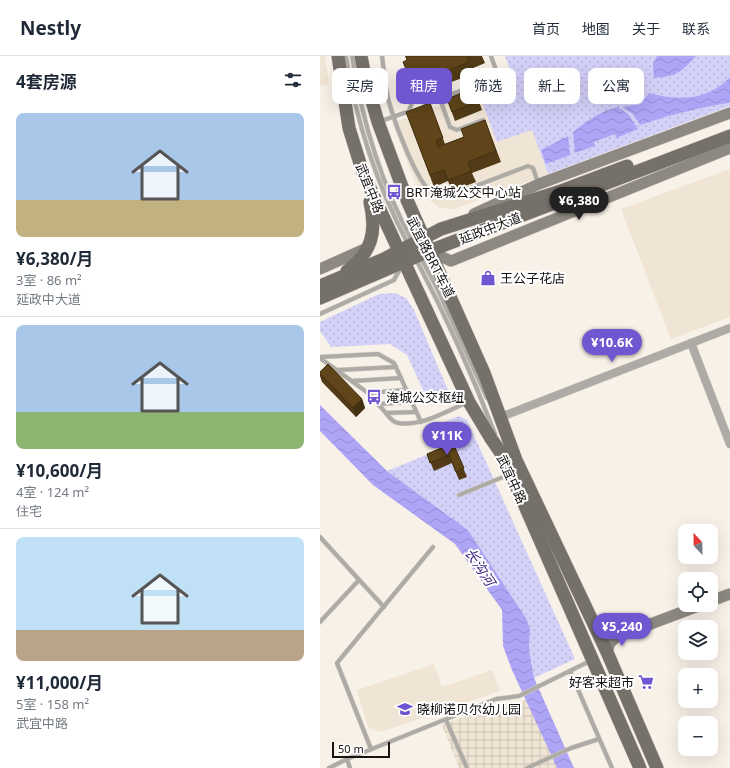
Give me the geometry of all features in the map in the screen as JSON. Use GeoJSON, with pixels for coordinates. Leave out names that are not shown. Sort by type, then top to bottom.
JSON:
{"type":"FeatureCollection","features":[{"type":"Feature","properties":{"kind":"main road","name":"武宜中路"},"geometry":{"type":"LineString","coordinates":[[338,56],[349,128],[363,173],[414,251],[478,359],[516,460],[607,652],[657,768]]}},
{"type":"Feature","properties":{"kind":"main road","name":"武宜中路"},"geometry":{"type":"LineString","coordinates":[[362,56],[365,77],[378,122],[407,200],[414,251],[469,402],[503,456],[640,768]]}},
{"type":"Feature","properties":{"kind":"main road","name":"延政中大道"},"geometry":{"type":"LineString","coordinates":[[320,298],[414,251],[441,229],[558,192],[730,127]]}},
{"type":"Feature","properties":{"kind":"main road","name":"延政中大道"},"geometry":{"type":"LineString","coordinates":[[320,286],[730,136]]}},
{"type":"Feature","properties":{"kind":"main road"},"geometry":{"type":"LineString","coordinates":[[335,280],[357,263],[367,248],[374,230],[372,212],[363,173]]}},
{"type":"Feature","properties":{"kind":"street"},"geometry":{"type":"LineString","coordinates":[[441,229],[538,184],[730,113]]}},
{"type":"Feature","properties":{"kind":"street"},"geometry":{"type":"LineString","coordinates":[[414,251],[451,261],[730,148]]}},
{"type":"Feature","properties":{"kind":"street"},"geometry":{"type":"LineString","coordinates":[[320,269],[367,248]]}},
{"type":"Feature","properties":{"kind":"street"},"geometry":{"type":"LineString","coordinates":[[501,417],[730,328]]}},
{"type":"Feature","properties":{"kind":"street"},"geometry":{"type":"LineString","coordinates":[[691,343],[730,444]]}},
{"type":"Feature","properties":{"kind":"street"},"geometry":{"type":"LineString","coordinates":[[718,598],[730,594]]}},
{"type":"Feature","properties":{"kind":"street"},"geometry":{"type":"LineString","coordinates":[[607,652],[610,644],[616,637],[682,612]]}},
{"type":"Feature","properties":{"kind":"street"},"geometry":{"type":"LineString","coordinates":[[592,621],[607,630],[618,634],[627,632]]}},
{"type":"Feature","properties":{"kind":"lane","name":"武宜路BRT车道"},"geometry":{"type":"LineString","coordinates":[[346,56],[356,112],[366,144],[395,218],[437,288],[516,460]]}},
{"type":"Feature","properties":{"kind":"lane","name":"武宜路BRT车道"},"geometry":{"type":"LineString","coordinates":[[352,56],[357,90],[366,129],[379,169],[399,218],[476,383],[503,456]]}},
{"type":"Feature","properties":{"kind":"lane"},"geometry":{"type":"LineString","coordinates":[[382,56],[389,101],[394,117],[413,164],[422,182],[432,193],[452,195],[528,166],[532,168],[538,184]]}},
{"type":"Feature","properties":{"kind":"lane"},"geometry":{"type":"LineString","coordinates":[[452,95],[494,79],[497,73],[491,56]]}},
{"type":"Feature","properties":{"kind":"lane"},"geometry":{"type":"LineString","coordinates":[[409,111],[412,104]]}},
{"type":"Feature","properties":{"kind":"lane"},"geometry":{"type":"LineString","coordinates":[[421,106],[426,104]]}},
{"type":"Feature","properties":{"kind":"lane"},"geometry":{"type":"LineString","coordinates":[[442,104],[450,127],[457,130],[483,120]]}},
{"type":"Feature","properties":{"kind":"lane"},"geometry":{"type":"LineString","coordinates":[[378,122],[415,108]]}},
{"type":"Feature","properties":{"kind":"lane"},"geometry":{"type":"LineString","coordinates":[[320,314],[394,280],[414,251]]}},
{"type":"Feature","properties":{"kind":"lane"},"geometry":{"type":"LineString","coordinates":[[320,358],[378,354],[394,363],[420,422]]}},
{"type":"Feature","properties":{"kind":"lane"},"geometry":{"type":"LineString","coordinates":[[320,358],[368,393],[393,421],[398,423],[420,422],[469,402]]}},
{"type":"Feature","properties":{"kind":"lane"},"geometry":{"type":"LineString","coordinates":[[338,370],[396,367]]}},
{"type":"Feature","properties":{"kind":"lane"},"geometry":{"type":"LineString","coordinates":[[352,381],[401,378]]}},
{"type":"Feature","properties":{"kind":"lane"},"geometry":{"type":"LineString","coordinates":[[368,393],[406,390]]}},
{"type":"Feature","properties":{"kind":"lane"},"geometry":{"type":"LineString","coordinates":[[378,404],[412,402]]}},
{"type":"Feature","properties":{"kind":"lane"},"geometry":{"type":"LineString","coordinates":[[386,413],[416,412]]}},
{"type":"Feature","properties":{"kind":"lane"},"geometry":{"type":"LineString","coordinates":[[459,495],[511,474]]}},
{"type":"Feature","properties":{"kind":"lane"},"geometry":{"type":"LineString","coordinates":[[320,537],[384,607]]}},
{"type":"Feature","properties":{"kind":"lane"},"geometry":{"type":"LineString","coordinates":[[371,749],[337,664],[433,547]]}},
{"type":"Feature","properties":{"kind":"lane"},"geometry":{"type":"LineString","coordinates":[[320,622],[359,580]]}},
{"type":"Feature","properties":{"kind":"lane"},"geometry":{"type":"LineString","coordinates":[[329,768],[371,749],[496,699],[519,696],[592,660]]}},
{"type":"Feature","properties":{"kind":"lane"},"geometry":{"type":"LineString","coordinates":[[570,671],[612,768]]}},
{"type":"Feature","properties":{"kind":"lane"},"geometry":{"type":"LineString","coordinates":[[446,720],[466,768]]}},
{"type":"Feature","properties":{"kind":"lane"},"geometry":{"type":"LineString","coordinates":[[527,768],[572,748],[599,739]]}},
{"type":"Feature","properties":{"kind":"lane"},"geometry":{"type":"LineString","coordinates":[[347,759],[350,768]]}},
{"type":"Feature","properties":{"kind":"shaded area"},"geometry":{"type":"Polygon","coordinates":[[[320,56],[325,56],[329,84],[320,86],[320,56]]]}},
{"type":"Feature","properties":{"kind":"shaded area"},"geometry":{"type":"Polygon","coordinates":[[[505,56],[730,56],[730,106],[548,174],[532,130],[497,142],[483,104],[516,104],[516,68],[509,68],[505,56]]]}},
{"type":"Feature","properties":{"kind":"shaded area"},"geometry":{"type":"Polygon","coordinates":[[[460,98],[460,104],[483,104],[497,142],[532,130],[548,174],[454,209],[440,208],[424,196],[414,180],[392,123],[443,104],[452,104],[452,101],[460,98]]]}},
{"type":"Feature","properties":{"kind":"shaded area"},"geometry":{"type":"Polygon","coordinates":[[[730,169],[730,317],[671,339],[621,209],[730,169]]]}},
{"type":"Feature","properties":{"kind":"shaded area"},"geometry":{"type":"Polygon","coordinates":[[[395,293],[406,298],[414,310],[450,395],[429,403],[407,355],[390,344],[331,347],[320,331],[320,322],[379,294],[395,293]]]}},
{"type":"Feature","properties":{"kind":"shaded area"},"geometry":{"type":"Polygon","coordinates":[[[459,416],[467,420],[575,659],[534,678],[529,650],[530,629],[526,618],[468,530],[387,471],[443,448],[434,426],[459,416]]]}},
{"type":"Feature","properties":{"kind":"shaded area","name":"晓柳诺贝尔幼儿园"},"geometry":{"type":"Polygon","coordinates":[[[434,664],[442,687],[492,670],[500,691],[381,732],[368,727],[357,690],[434,664]]]}},
{"type":"Feature","properties":{"kind":"shaded area"},"geometry":{"type":"Polygon","coordinates":[[[526,699],[557,768],[459,768],[442,725],[500,703],[520,703],[526,699]]]}},
{"type":"Feature","properties":{"kind":"water"},"geometry":{"type":"Polygon","coordinates":[[[657,56],[696,56],[678,73],[654,78],[653,64],[657,56]]]}},
{"type":"Feature","properties":{"kind":"water"},"geometry":{"type":"Polygon","coordinates":[[[730,77],[730,102],[728,103],[683,112],[640,125],[633,114],[622,107],[644,104],[644,100],[649,93],[660,96],[682,98],[692,97],[712,91],[730,77]]]}},
{"type":"Feature","properties":{"kind":"water"},"geometry":{"type":"Polygon","coordinates":[[[618,107],[628,114],[638,129],[616,138],[615,134],[594,142],[595,146],[575,153],[573,132],[594,117],[605,111],[618,107]]]}},
{"type":"Feature","properties":{"kind":"water"},"geometry":{"type":"Polygon","coordinates":[[[568,136],[570,155],[546,164],[541,150],[568,136]]]}},
{"type":"Feature","properties":{"kind":"water","name":"长沟河"},"geometry":{"type":"Polygon","coordinates":[[[320,405],[387,471],[468,530],[526,618],[530,629],[529,650],[534,678],[574,768],[557,768],[512,670],[503,646],[502,610],[455,544],[373,485],[320,431],[320,405]]]}},
{"type":"Feature","properties":{"kind":"building"},"geometry":{"type":"Polygon","coordinates":[[[406,56],[471,56],[467,58],[469,62],[452,69],[406,68],[403,62],[407,60],[406,56]]]}},
{"type":"Feature","properties":{"kind":"building"},"geometry":{"type":"Polygon","coordinates":[[[460,94],[460,104],[472,104],[452,112],[449,104],[452,104],[452,97],[460,94]]]}},
{"type":"Feature","properties":{"kind":"building"},"geometry":{"type":"Polygon","coordinates":[[[430,104],[443,138],[436,141],[438,147],[464,137],[461,129],[485,120],[496,151],[468,162],[472,171],[448,180],[444,170],[430,175],[406,112],[430,104]]]}},
{"type":"Feature","properties":{"kind":"building"},"geometry":{"type":"Polygon","coordinates":[[[328,364],[362,399],[353,408],[320,374],[320,372],[328,364]]]}},
{"type":"Feature","properties":{"kind":"building"},"geometry":{"type":"Polygon","coordinates":[[[453,443],[464,468],[456,472],[449,455],[430,463],[427,454],[453,443]]]}},
{"type":"Feature","properties":{"kind":"place","name":"BRT淹城公交中心站"},"geometry":{"type":"Point","coordinates":[394,192]}},
{"type":"Feature","properties":{"kind":"place","name":"王公子花店"},"geometry":{"type":"Point","coordinates":[488,278]}},
{"type":"Feature","properties":{"kind":"place","name":"淹城公交枢纽"},"geometry":{"type":"Point","coordinates":[374,397]}},
{"type":"Feature","properties":{"kind":"place","name":"好客来超市"},"geometry":{"type":"Point","coordinates":[646,682]}},
{"type":"Feature","properties":{"kind":"place","name":"晓柳诺贝尔幼儿园"},"geometry":{"type":"Point","coordinates":[405,709]}}]}
